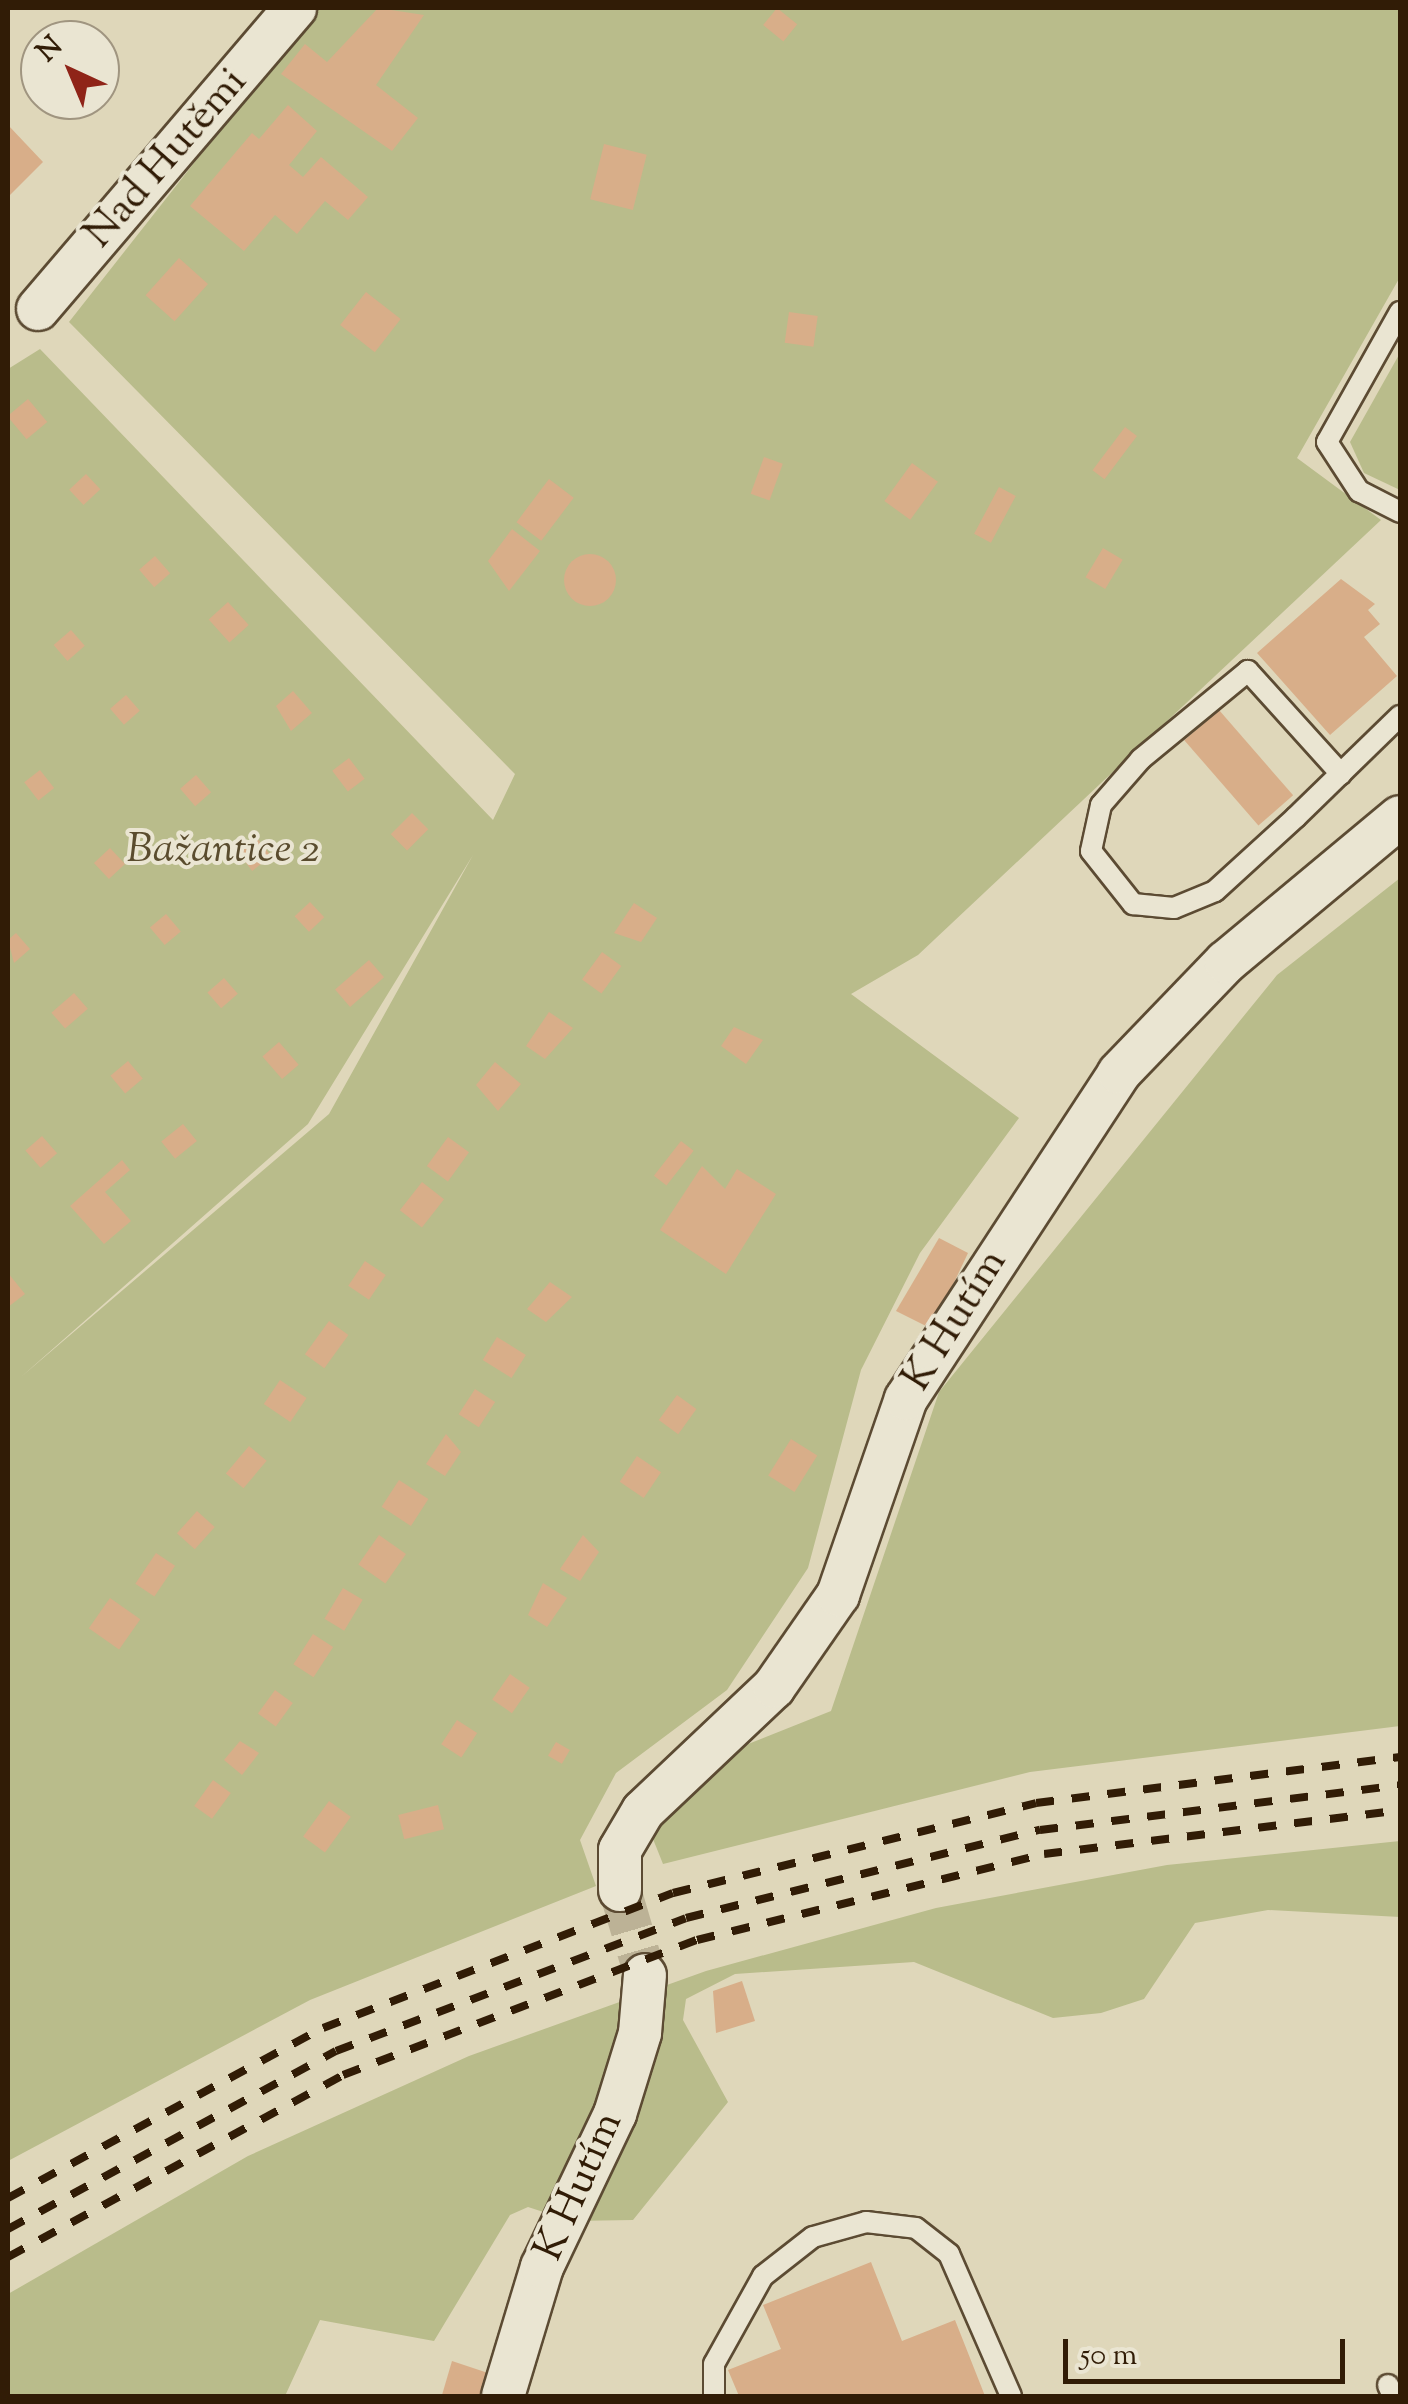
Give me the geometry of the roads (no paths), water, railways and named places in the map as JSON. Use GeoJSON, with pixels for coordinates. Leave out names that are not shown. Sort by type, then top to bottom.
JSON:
{"type":"FeatureCollection","features":[{"type":"Feature","properties":{"kind":"street","name":"Nad Hutěmi"},"geometry":{"type":"LineString","coordinates":[[38,310],[295,8]]}},
{"type":"Feature","properties":{"kind":"street","name":"K Hutím"},"geometry":{"type":"LineString","coordinates":[[620,1890],[620,1850],[644,1811],[774,1687],[838,1595],[906,1399],[1119,1073],[1226,962],[1400,817]]}},
{"type":"Feature","properties":{"kind":"street","name":"K Hutím"},"geometry":{"type":"LineString","coordinates":[[503,2396],[542,2267],[616,2114],[640,2032],[645,1976]]}},
{"type":"Feature","properties":{"kind":"lane"},"geometry":{"type":"LineString","coordinates":[[1400,312],[1327,442],[1359,490],[1400,512]]}},
{"type":"Feature","properties":{"kind":"lane"},"geometry":{"type":"LineString","coordinates":[[1341,774],[1248,671],[1141,758],[1102,805],[1091,851],[1133,904],[1174,908],[1215,891],[1341,774],[1400,716]]}},
{"type":"Feature","properties":{"kind":"lane"},"geometry":{"type":"LineString","coordinates":[[714,2396],[714,2364],[763,2276],[812,2237],[866,2222],[916,2228],[949,2254],[1011,2396]]}},
{"type":"Feature","properties":{"kind":"tunnel"},"geometry":{"type":"LineString","coordinates":[[620,1890],[645,1975]]}},
{"type":"Feature","properties":{"kind":"railway"},"geometry":{"type":"LineString","coordinates":[[8,2198],[323,2028],[673,1893],[1036,1803],[1400,1757]]}},
{"type":"Feature","properties":{"kind":"railway"},"geometry":{"type":"LineString","coordinates":[[8,2229],[336,2051],[686,1918],[1040,1830],[1400,1785]]}},
{"type":"Feature","properties":{"kind":"railway"},"geometry":{"type":"LineString","coordinates":[[8,2257],[343,2075],[697,1940],[1044,1854],[1400,1810]]}},
{"type":"Feature","properties":{"kind":"park label","name":"Bažantice 2"},"geometry":{"type":"Point","coordinates":[223,851]}}]}
